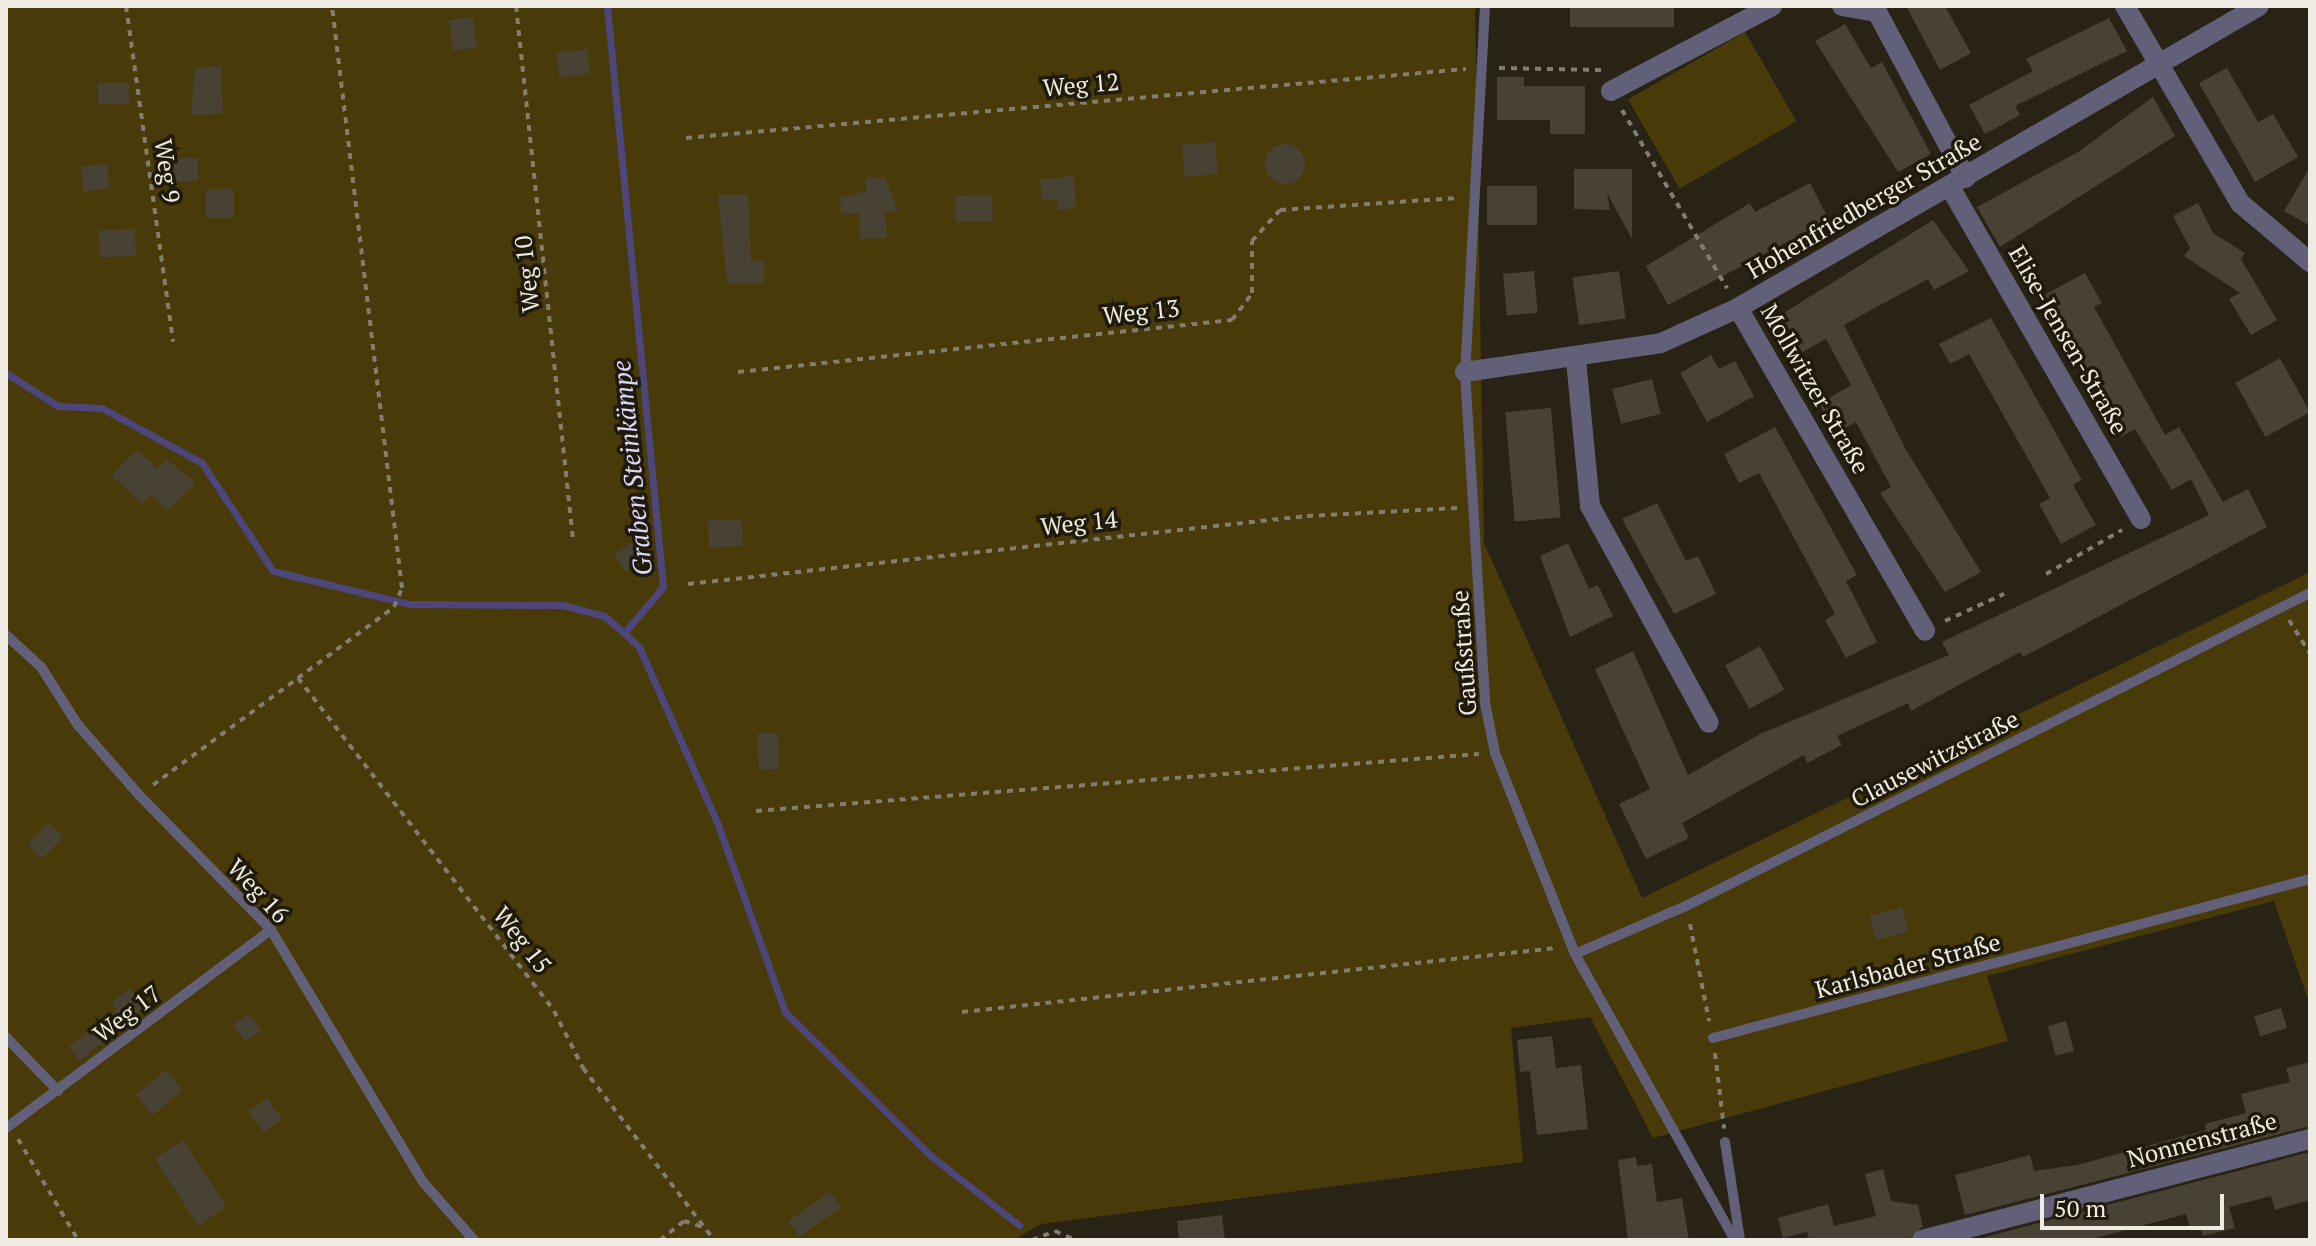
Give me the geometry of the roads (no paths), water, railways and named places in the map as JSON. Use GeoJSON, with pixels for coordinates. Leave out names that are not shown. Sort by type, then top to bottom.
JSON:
{"type":"FeatureCollection","features":[{"type":"Feature","properties":{"kind":"street"},"geometry":{"type":"LineString","coordinates":[[1611,91],[1772,6]]}},
{"type":"Feature","properties":{"kind":"street","name":"Elise-Jensen-Straße"},"geometry":{"type":"LineString","coordinates":[[1842,6],[1877,12],[1958,183],[2141,519]]}},
{"type":"Feature","properties":{"kind":"street"},"geometry":{"type":"LineString","coordinates":[[2125,6],[2240,203],[2310,262]]}},
{"type":"Feature","properties":{"kind":"street","name":"Hohenfriedberger Straße"},"geometry":{"type":"LineString","coordinates":[[1465,372],[1576,360],[1661,343],[1738,308],[2160,68],[2259,6]]}},
{"type":"Feature","properties":{"kind":"street","name":"Mollwitzer Straße"},"geometry":{"type":"LineString","coordinates":[[1738,308],[1925,631]]}},
{"type":"Feature","properties":{"kind":"street"},"geometry":{"type":"LineString","coordinates":[[1576,360],[1590,506],[1709,723]]}},
{"type":"Feature","properties":{"kind":"street","name":"Nonnenstraße"},"geometry":{"type":"LineString","coordinates":[[1922,1240],[2310,1139]]}},
{"type":"Feature","properties":{"kind":"lane","name":"Gaußstraße"},"geometry":{"type":"LineString","coordinates":[[1485,6],[1471,197],[1465,372],[1485,703],[1495,753],[1573,950],[1737,1240]]}},
{"type":"Feature","properties":{"kind":"lane","name":"Clausewitzstraße"},"geometry":{"type":"LineString","coordinates":[[1573,950],[1686,906],[2310,593]]}},
{"type":"Feature","properties":{"kind":"lane","name":"Weg 16"},"geometry":{"type":"LineString","coordinates":[[6,635],[41,667],[78,725],[139,795],[271,930],[423,1182],[474,1240]]}},
{"type":"Feature","properties":{"kind":"lane","name":"Karlsbader Straße"},"geometry":{"type":"LineString","coordinates":[[1713,1038],[2310,879]]}},
{"type":"Feature","properties":{"kind":"lane","name":"Weg 17"},"geometry":{"type":"LineString","coordinates":[[8,1127],[271,930]]}},
{"type":"Feature","properties":{"kind":"lane"},"geometry":{"type":"LineString","coordinates":[[6,1037],[58,1091]]}},
{"type":"Feature","properties":{"kind":"lane"},"geometry":{"type":"LineString","coordinates":[[1725,1142],[1737,1240]]}},
{"type":"Feature","properties":{"kind":"waterway","name":"Graben Steinkämpe"},"geometry":{"type":"LineString","coordinates":[[6,373],[58,406],[102,408],[202,463],[273,571],[409,604],[563,605],[604,616],[624,633],[663,587],[607,6]]}},
{"type":"Feature","properties":{"kind":"waterway"},"geometry":{"type":"LineString","coordinates":[[624,633],[639,647],[717,822],[785,1012],[931,1156],[1019,1225]]}}]}
